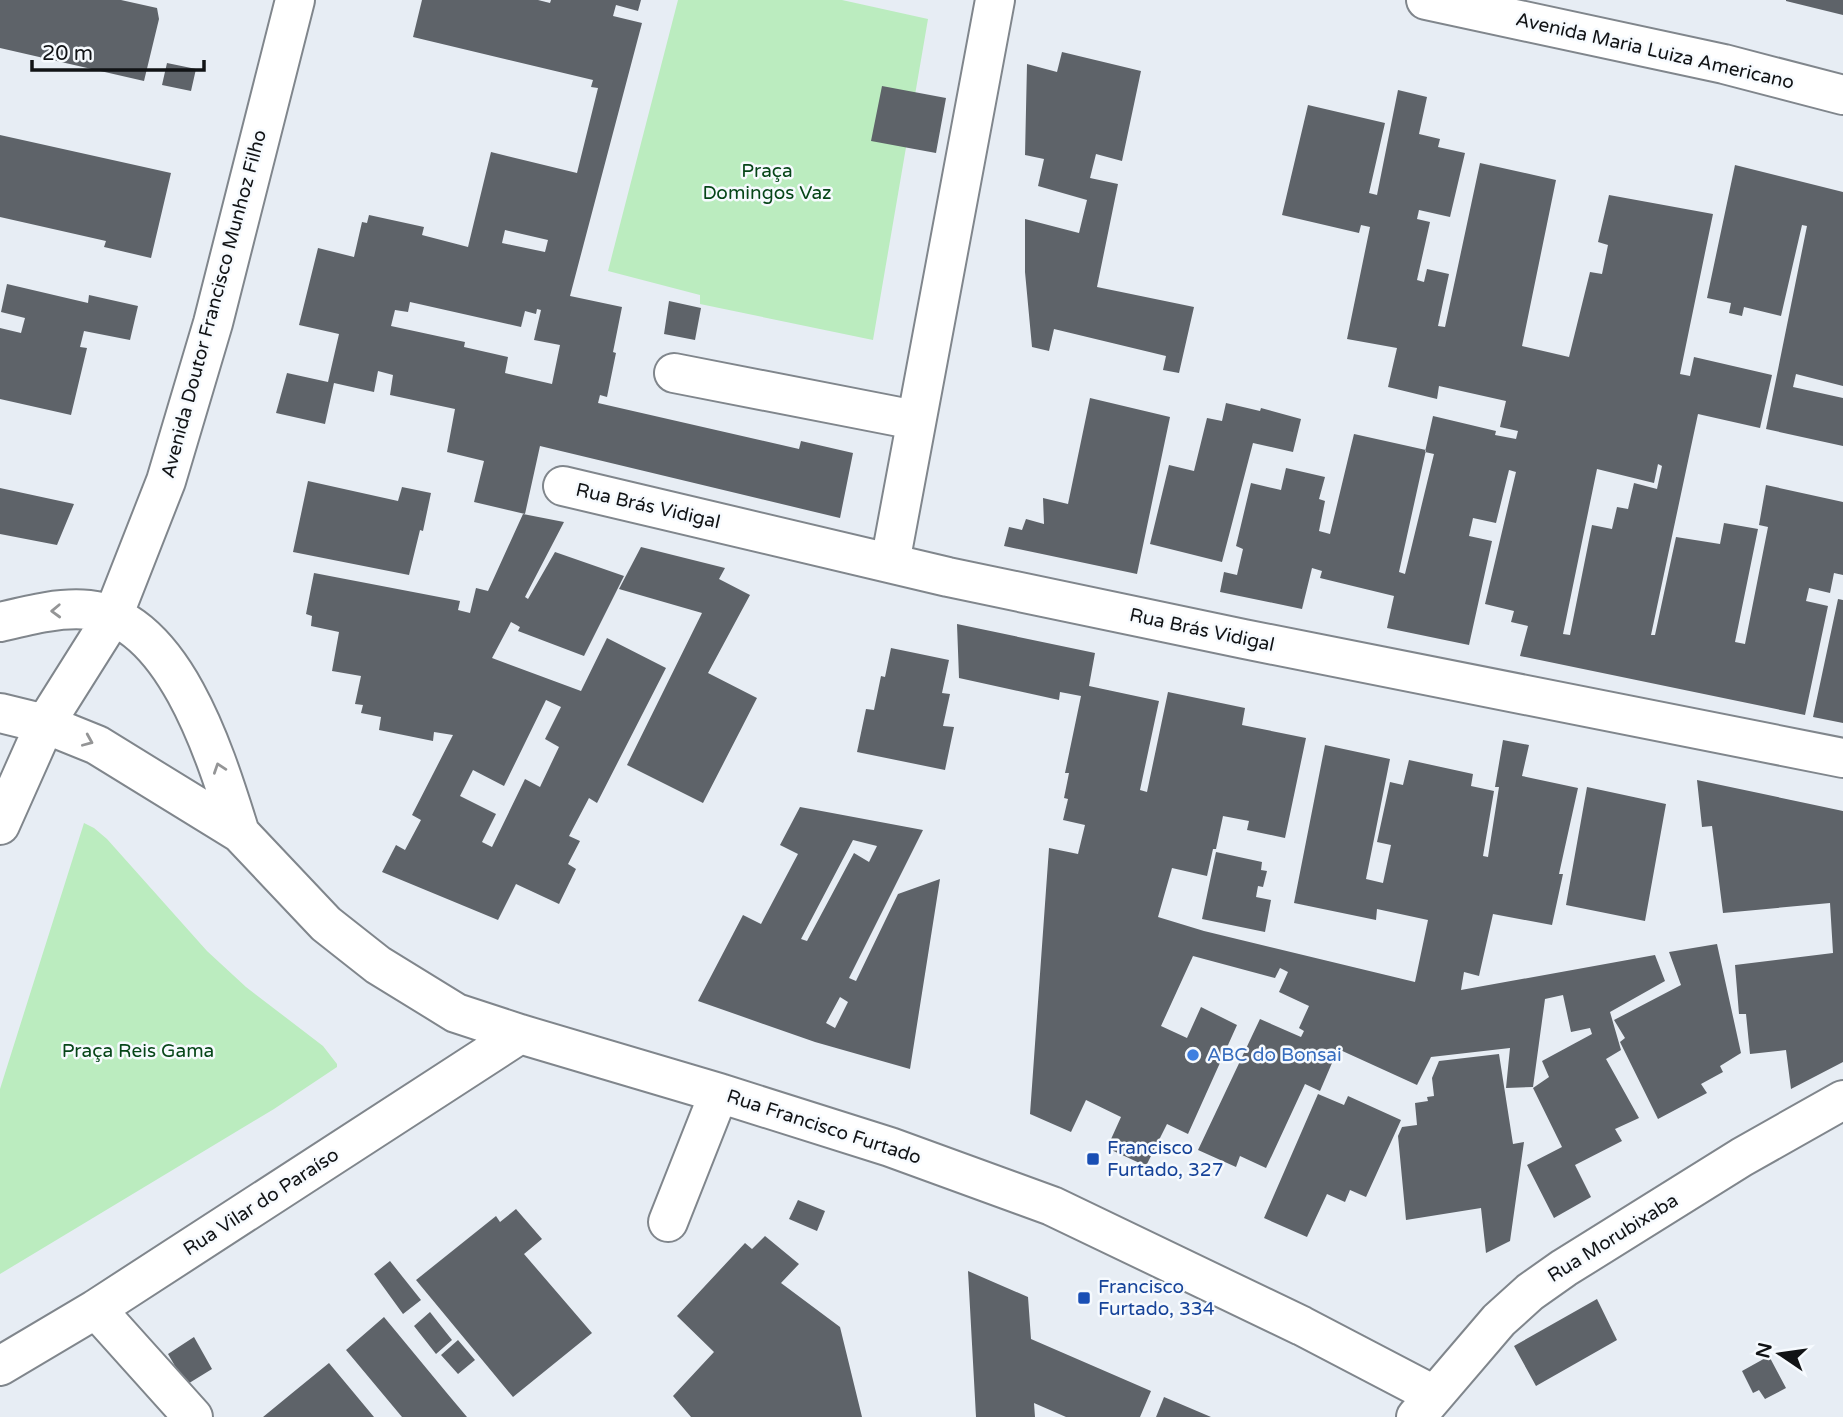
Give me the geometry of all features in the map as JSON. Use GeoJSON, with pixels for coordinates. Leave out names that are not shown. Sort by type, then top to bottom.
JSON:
{"type":"FeatureCollection","features":[{"type":"Feature","properties":{"kind":"street","name":"Avenida Doutor Francisco Munhoz Filho"},"geometry":{"type":"LineString","coordinates":[[0,825],[45,724],[113,616],[166,481],[213,323],[295,0]]}},
{"type":"Feature","properties":{"kind":"street"},"geometry":{"type":"LineString","coordinates":[[890,564],[995,0]]}},
{"type":"Feature","properties":{"kind":"street","name":"Avenida Maria Luiza Americano"},"geometry":{"type":"LineString","coordinates":[[1426,0],[1724,64],[1843,95]]}},
{"type":"Feature","properties":{"kind":"street"},"geometry":{"type":"LineString","coordinates":[[674,373],[915,420]]}},
{"type":"Feature","properties":{"kind":"street","name":"Rua Brás Vidigal"},"geometry":{"type":"LineString","coordinates":[[563,486],[890,564],[1257,642],[1843,758]]}},
{"type":"Feature","properties":{"kind":"street","name":"Rua Francisco Furtado"},"geometry":{"type":"LineString","coordinates":[[0,622],[43,612],[90,610],[113,616],[138,632],[163,658],[190,701],[217,761],[240,833]]}},
{"type":"Feature","properties":{"kind":"street","name":"Rua Francisco Furtado"},"geometry":{"type":"LineString","coordinates":[[0,713],[45,724],[97,745],[240,833],[326,924],[378,965],[456,1013],[890,1147],[1052,1206],[1302,1325],[1425,1406]]}},
{"type":"Feature","properties":{"kind":"street","name":"Rua Vilar do Paraíso"},"geometry":{"type":"LineString","coordinates":[[0,1366],[96,1309],[520,1034]]}},
{"type":"Feature","properties":{"kind":"street"},"geometry":{"type":"LineString","coordinates":[[668,1222],[719,1093]]}},
{"type":"Feature","properties":{"kind":"street","name":"Rua Morubixaba"},"geometry":{"type":"LineString","coordinates":[[1425,1406],[1499,1320],[1530,1292],[1742,1157],[1843,1100]]}},
{"type":"Feature","properties":{"kind":"street"},"geometry":{"type":"LineString","coordinates":[[96,1309],[193,1417]]}},
{"type":"Feature","properties":{"kind":"green space","name":"Praça Domingos Vaz"},"geometry":{"type":"Polygon","coordinates":[[[678,0],[842,0],[928,19],[873,340],[700,304],[700,295],[608,271],[678,0]]]}},
{"type":"Feature","properties":{"kind":"green space","name":"Praça Reis Gama"},"geometry":{"type":"Polygon","coordinates":[[[84,823],[107,839],[207,951],[246,987],[323,1046],[337,1067],[274,1109],[0,1274],[0,1089],[84,823]]]}},
{"type":"Feature","properties":{"kind":"building"},"geometry":{"type":"Polygon","coordinates":[[[0,0],[121,0],[157,8],[159,19],[144,81],[0,48],[0,0]]]}},
{"type":"Feature","properties":{"kind":"building"},"geometry":{"type":"Polygon","coordinates":[[[422,0],[538,0],[550,3],[551,0],[641,0],[638,11],[616,5],[613,16],[642,23],[570,296],[622,307],[607,397],[600,395],[598,403],[799,449],[801,441],[853,453],[840,518],[540,446],[525,514],[474,502],[484,461],[447,452],[455,409],[390,395],[393,375],[378,371],[374,392],[334,383],[325,424],[276,413],[287,373],[328,382],[339,334],[299,325],[318,248],[354,257],[362,222],[367,223],[369,215],[424,227],[422,235],[468,247],[491,152],[577,173],[598,88],[591,87],[593,80],[413,37],[422,0]],[[505,230],[502,243],[545,252],[548,240],[505,230]],[[410,302],[408,312],[395,310],[391,326],[465,342],[464,347],[508,357],[505,373],[552,384],[560,345],[534,340],[541,310],[537,309],[536,314],[525,311],[521,327],[410,302]]]}},
{"type":"Feature","properties":{"kind":"building"},"geometry":{"type":"Polygon","coordinates":[[[1843,0],[1843,15],[1786,1],[1843,0]]]}},
{"type":"Feature","properties":{"kind":"building"},"geometry":{"type":"Polygon","coordinates":[[[1062,52],[1141,71],[1122,161],[1096,154],[1090,178],[1118,184],[1097,287],[1194,307],[1179,373],[1163,370],[1166,356],[1054,329],[1049,351],[1032,347],[1025,272],[1025,219],[1079,233],[1087,200],[1038,186],[1044,159],[1025,155],[1027,64],[1057,72],[1062,52]]]}},
{"type":"Feature","properties":{"kind":"building"},"geometry":{"type":"Polygon","coordinates":[[[167,63],[196,69],[191,91],[162,85],[167,63]]]}},
{"type":"Feature","properties":{"kind":"building"},"geometry":{"type":"Polygon","coordinates":[[[882,86],[946,98],[936,153],[871,141],[882,86]]]}},
{"type":"Feature","properties":{"kind":"building"},"geometry":{"type":"Polygon","coordinates":[[[1398,90],[1427,97],[1419,134],[1440,139],[1438,147],[1465,153],[1450,217],[1419,210],[1417,219],[1430,222],[1417,280],[1424,282],[1427,269],[1449,274],[1438,326],[1445,327],[1480,163],[1556,180],[1522,346],[1569,357],[1590,272],[1602,274],[1608,245],[1598,242],[1609,195],[1713,214],[1680,374],[1690,376],[1694,357],[1772,375],[1760,428],[1698,414],[1651,635],[1655,635],[1676,537],[1720,544],[1724,523],[1758,529],[1735,642],[1745,644],[1768,527],[1759,525],[1766,485],[1843,502],[1843,575],[1834,573],[1830,593],[1809,588],[1806,601],[1828,606],[1805,715],[1520,656],[1528,626],[1511,622],[1514,611],[1485,604],[1516,472],[1509,470],[1496,523],[1473,518],[1469,536],[1492,541],[1469,645],[1387,628],[1394,596],[1320,578],[1322,571],[1312,568],[1302,609],[1220,592],[1224,572],[1237,575],[1243,549],[1236,546],[1251,483],[1281,490],[1286,468],[1325,477],[1319,499],[1325,501],[1319,531],[1330,534],[1354,434],[1425,450],[1433,416],[1496,431],[1495,435],[1516,439],[1518,431],[1500,427],[1506,401],[1439,386],[1437,399],[1388,387],[1397,348],[1347,339],[1370,227],[1361,225],[1359,233],[1282,215],[1308,105],[1385,123],[1369,193],[1377,195],[1398,90]],[[1426,452],[1399,572],[1405,574],[1434,454],[1426,452]],[[1658,464],[1654,483],[1597,469],[1563,634],[1570,635],[1592,525],[1612,529],[1617,507],[1628,509],[1634,483],[1657,489],[1662,466],[1658,464]]]}},
{"type":"Feature","properties":{"kind":"building"},"geometry":{"type":"Polygon","coordinates":[[[0,135],[171,173],[151,258],[104,247],[106,241],[0,217],[0,135]]]}},
{"type":"Feature","properties":{"kind":"building"},"geometry":{"type":"Polygon","coordinates":[[[1735,165],[1843,192],[1843,386],[1796,374],[1793,387],[1843,398],[1843,446],[1766,429],[1807,226],[1802,225],[1781,316],[1744,307],[1742,316],[1729,313],[1731,303],[1707,298],[1735,165]]]}},
{"type":"Feature","properties":{"kind":"building"},"geometry":{"type":"Polygon","coordinates":[[[7,284],[88,303],[89,295],[138,306],[130,340],[84,331],[80,347],[87,348],[71,415],[0,399],[0,328],[21,333],[25,318],[1,312],[7,284]]]}},
{"type":"Feature","properties":{"kind":"building"},"geometry":{"type":"Polygon","coordinates":[[[669,301],[701,308],[695,340],[664,334],[669,301]]]}},
{"type":"Feature","properties":{"kind":"building"},"geometry":{"type":"Polygon","coordinates":[[[1090,398],[1170,417],[1137,574],[1004,546],[1009,527],[1022,530],[1026,519],[1044,524],[1043,498],[1068,504],[1090,398]]]}},
{"type":"Feature","properties":{"kind":"building"},"geometry":{"type":"Polygon","coordinates":[[[1226,403],[1260,411],[1261,408],[1301,419],[1293,452],[1253,443],[1222,562],[1150,544],[1169,465],[1194,471],[1207,418],[1222,421],[1226,403]]]}},
{"type":"Feature","properties":{"kind":"building"},"geometry":{"type":"Polygon","coordinates":[[[308,481],[398,501],[402,487],[431,493],[423,531],[420,530],[409,575],[293,552],[308,481]]]}},
{"type":"Feature","properties":{"kind":"building"},"geometry":{"type":"Polygon","coordinates":[[[0,488],[74,504],[57,545],[0,534],[0,488]]]}},
{"type":"Feature","properties":{"kind":"building"},"geometry":{"type":"Polygon","coordinates":[[[523,514],[564,522],[525,597],[528,599],[555,552],[624,576],[584,656],[518,631],[520,627],[511,622],[492,658],[581,691],[607,638],[666,668],[597,803],[589,798],[569,836],[580,841],[568,864],[576,869],[559,904],[516,884],[498,920],[382,872],[396,845],[405,850],[421,820],[412,815],[453,735],[434,732],[433,741],[379,730],[381,717],[361,713],[363,705],[355,704],[361,676],[332,671],[339,632],[311,626],[312,616],[306,614],[314,573],[460,601],[458,610],[470,613],[476,588],[488,591],[523,514]],[[546,700],[504,786],[473,770],[460,796],[496,814],[482,842],[492,847],[525,779],[540,787],[559,747],[545,739],[561,707],[546,700]]]}},
{"type":"Feature","properties":{"kind":"building"},"geometry":{"type":"Polygon","coordinates":[[[641,547],[725,568],[719,579],[750,595],[708,673],[757,698],[703,803],[627,765],[702,613],[619,589],[641,547]]]}},
{"type":"Feature","properties":{"kind":"building"},"geometry":{"type":"Polygon","coordinates":[[[1838,599],[1843,600],[1843,723],[1813,717],[1838,599]]]}},
{"type":"Feature","properties":{"kind":"building"},"geometry":{"type":"Polygon","coordinates":[[[957,624],[1095,653],[1089,686],[1159,701],[1140,790],[1147,792],[1168,692],[1245,708],[1242,725],[1306,738],[1285,838],[1247,830],[1249,821],[1223,816],[1207,876],[1172,868],[1158,917],[1204,931],[1415,982],[1428,920],[1377,909],[1376,920],[1294,903],[1325,745],[1390,759],[1366,879],[1383,883],[1391,845],[1377,842],[1390,782],[1403,785],[1409,760],[1473,774],[1471,786],[1494,791],[1483,856],[1488,857],[1503,740],[1529,745],[1522,776],[1578,788],[1559,874],[1563,874],[1552,925],[1493,914],[1479,976],[1464,972],[1461,990],[1655,955],[1665,981],[1610,1012],[1621,1050],[1606,1059],[1639,1118],[1615,1129],[1622,1141],[1575,1165],[1591,1197],[1554,1218],[1527,1165],[1562,1147],[1533,1088],[1549,1077],[1542,1061],[1592,1034],[1590,1028],[1571,1032],[1563,995],[1545,999],[1533,1087],[1506,1088],[1510,1048],[1431,1057],[1417,1085],[1338,1049],[1320,1091],[1305,1084],[1266,1168],[1240,1156],[1236,1167],[1198,1150],[1260,1019],[1301,1037],[1304,1031],[1299,1028],[1309,1006],[1279,992],[1288,972],[1280,968],[1275,978],[1193,956],[1161,1026],[1187,1038],[1201,1007],[1237,1025],[1188,1134],[1167,1124],[1146,1166],[1107,1148],[1121,1117],[1086,1100],[1071,1132],[1030,1114],[1049,848],[1078,854],[1085,825],[1063,820],[1068,799],[1064,798],[1069,773],[1065,773],[1081,696],[1060,692],[1059,700],[959,678],[957,624]]]}},
{"type":"Feature","properties":{"kind":"building"},"geometry":{"type":"Polygon","coordinates":[[[891,648],[949,660],[942,693],[950,694],[943,726],[954,727],[945,770],[857,752],[866,709],[874,710],[881,676],[885,677],[891,648]]]}},
{"type":"Feature","properties":{"kind":"building"},"geometry":{"type":"Polygon","coordinates":[[[1697,780],[1843,811],[1843,1062],[1791,1089],[1786,1050],[1750,1054],[1746,1014],[1739,1014],[1735,965],[1833,953],[1830,903],[1723,913],[1712,826],[1702,827],[1697,780]]]}},
{"type":"Feature","properties":{"kind":"building"},"geometry":{"type":"Polygon","coordinates":[[[1587,787],[1666,804],[1645,921],[1566,905],[1587,787]]]}},
{"type":"Feature","properties":{"kind":"building"},"geometry":{"type":"Polygon","coordinates":[[[800,807],[923,830],[849,978],[856,981],[898,894],[940,879],[910,1069],[815,1042],[698,1001],[743,915],[761,924],[798,854],[780,845],[800,807]],[[853,840],[801,939],[807,941],[854,853],[869,862],[877,846],[853,840]],[[840,997],[826,1023],[835,1028],[848,1002],[840,997]]]}},
{"type":"Feature","properties":{"kind":"building"},"geometry":{"type":"Polygon","coordinates":[[[1216,852],[1262,862],[1261,870],[1267,871],[1263,887],[1258,886],[1256,897],[1271,900],[1265,932],[1202,919],[1216,852]]]}},
{"type":"Feature","properties":{"kind":"building"},"geometry":{"type":"Polygon","coordinates":[[[1717,944],[1741,1053],[1720,1066],[1723,1072],[1701,1084],[1707,1093],[1658,1119],[1620,1042],[1625,1038],[1614,1020],[1681,985],[1669,952],[1717,944]]]}},
{"type":"Feature","properties":{"kind":"building"},"geometry":{"type":"Polygon","coordinates":[[[1499,1054],[1513,1144],[1524,1142],[1510,1241],[1486,1253],[1481,1208],[1406,1220],[1398,1136],[1402,1127],[1417,1125],[1415,1103],[1428,1101],[1427,1097],[1434,1096],[1432,1078],[1439,1061],[1499,1054]]]}},
{"type":"Feature","properties":{"kind":"building"},"geometry":{"type":"Polygon","coordinates":[[[1318,1094],[1344,1105],[1348,1096],[1401,1120],[1366,1197],[1350,1190],[1345,1202],[1327,1194],[1307,1237],[1264,1218],[1318,1094]]]}},
{"type":"Feature","properties":{"kind":"building"},"geometry":{"type":"Polygon","coordinates":[[[798,1200],[825,1211],[817,1231],[789,1219],[798,1200]]]}},
{"type":"Feature","properties":{"kind":"building"},"geometry":{"type":"Polygon","coordinates":[[[516,1209],[542,1239],[524,1254],[592,1333],[513,1397],[416,1280],[496,1216],[500,1222],[516,1209]]]}},
{"type":"Feature","properties":{"kind":"building"},"geometry":{"type":"Polygon","coordinates":[[[765,1236],[799,1264],[781,1283],[840,1327],[862,1417],[691,1417],[673,1396],[714,1352],[677,1316],[745,1243],[752,1249],[765,1236]]]}},
{"type":"Feature","properties":{"kind":"building"},"geometry":{"type":"Polygon","coordinates":[[[390,1261],[421,1300],[403,1314],[374,1274],[390,1261]]]}},
{"type":"Feature","properties":{"kind":"building"},"geometry":{"type":"Polygon","coordinates":[[[968,1271],[1028,1297],[1031,1339],[1151,1391],[1140,1417],[1066,1417],[1034,1403],[1035,1417],[976,1417],[968,1271]]]}},
{"type":"Feature","properties":{"kind":"building"},"geometry":{"type":"Polygon","coordinates":[[[1597,1299],[1617,1340],[1536,1386],[1514,1346],[1597,1299]]]}},
{"type":"Feature","properties":{"kind":"building"},"geometry":{"type":"Polygon","coordinates":[[[430,1312],[452,1340],[436,1354],[414,1326],[430,1312]]]}},
{"type":"Feature","properties":{"kind":"building"},"geometry":{"type":"Polygon","coordinates":[[[384,1317],[467,1417],[402,1417],[346,1350],[384,1317]]]}},
{"type":"Feature","properties":{"kind":"building"},"geometry":{"type":"Polygon","coordinates":[[[194,1337],[212,1369],[186,1385],[168,1354],[194,1337]]]}},
{"type":"Feature","properties":{"kind":"building"},"geometry":{"type":"Polygon","coordinates":[[[458,1340],[475,1360],[458,1374],[441,1355],[458,1340]]]}},
{"type":"Feature","properties":{"kind":"building"},"geometry":{"type":"Polygon","coordinates":[[[1769,1356],[1786,1388],[1765,1399],[1759,1390],[1753,1393],[1742,1371],[1769,1356]]]}},
{"type":"Feature","properties":{"kind":"building"},"geometry":{"type":"Polygon","coordinates":[[[329,1363],[374,1417],[263,1417],[291,1394],[329,1363]]]}},
{"type":"Feature","properties":{"kind":"building"},"geometry":{"type":"Polygon","coordinates":[[[1164,1397],[1211,1417],[1156,1417],[1164,1397]]]}},
{"type":"Feature","properties":{"kind":"place","name":"ABC do Bonsai"},"geometry":{"type":"Point","coordinates":[1193,1055]}},
{"type":"Feature","properties":{"kind":"place","name":"Francisco Furtado, 327"},"geometry":{"type":"Point","coordinates":[1093,1159]}},
{"type":"Feature","properties":{"kind":"place","name":"Francisco Furtado, 334"},"geometry":{"type":"Point","coordinates":[1084,1298]}}]}
